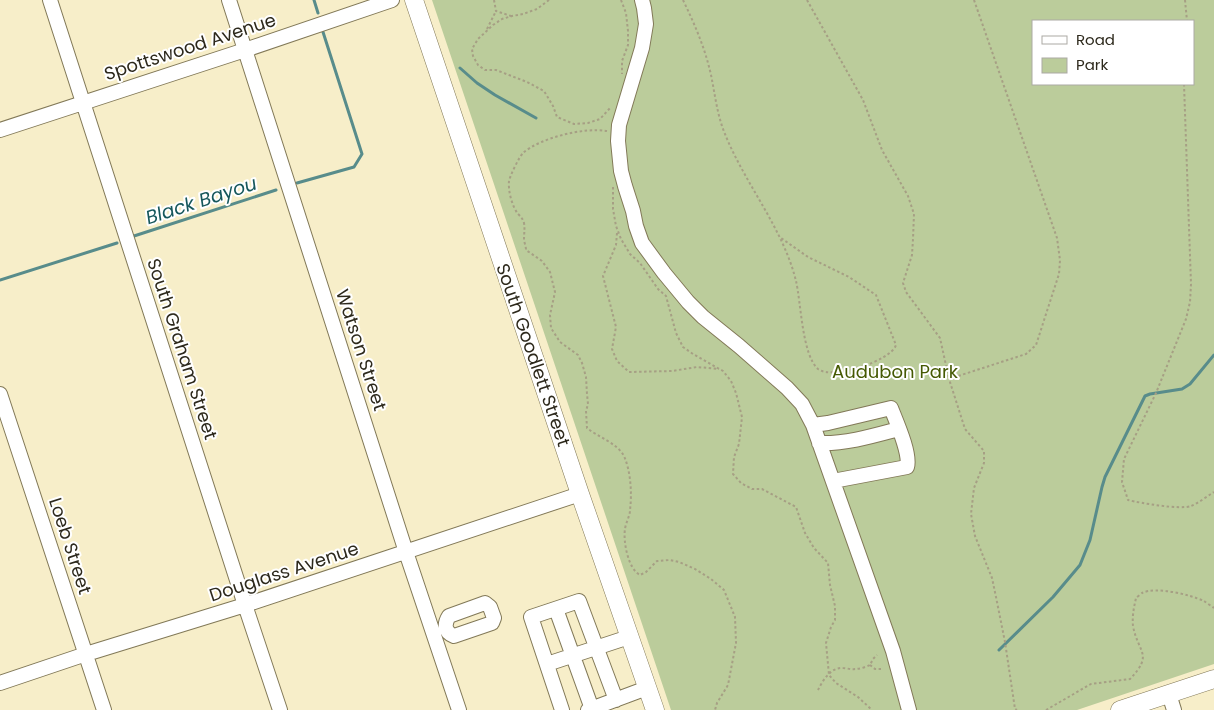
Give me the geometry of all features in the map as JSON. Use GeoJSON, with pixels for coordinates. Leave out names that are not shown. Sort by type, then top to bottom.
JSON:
{"type":"FeatureCollection","features":[{"type":"Feature","properties":{"kind":"main road","name":"South Goodlett Street"},"geometry":{"type":"LineString","coordinates":[[414,0],[580,494],[655,710]]}},
{"type":"Feature","properties":{"kind":"main road"},"geometry":{"type":"LineString","coordinates":[[1120,710],[1171,702],[1214,679]]}},
{"type":"Feature","properties":{"kind":"street","name":"South Graham Street"},"geometry":{"type":"LineString","coordinates":[[50,0],[280,710]]}},
{"type":"Feature","properties":{"kind":"street","name":"Watson Street"},"geometry":{"type":"LineString","coordinates":[[229,0],[406,552],[439,631],[459,710]]}},
{"type":"Feature","properties":{"kind":"street","name":"Spottswood Avenue"},"geometry":{"type":"LineString","coordinates":[[0,130],[392,0]]}},
{"type":"Feature","properties":{"kind":"street"},"geometry":{"type":"LineString","coordinates":[[642,0],[646,24],[644,40],[619,125],[618,141],[625,186],[642,243],[688,302],[787,388],[802,404],[813,425],[833,481],[893,652],[910,710]]}},
{"type":"Feature","properties":{"kind":"street","name":"Loeb Street"},"geometry":{"type":"LineString","coordinates":[[0,394],[104,710]]}},
{"type":"Feature","properties":{"kind":"street"},"geometry":{"type":"LineString","coordinates":[[813,425],[891,408],[899,429],[907,454],[907,467],[833,481]]}},
{"type":"Feature","properties":{"kind":"street"},"geometry":{"type":"LineString","coordinates":[[819,443],[831,444],[849,441],[899,429]]}},
{"type":"Feature","properties":{"kind":"street","name":"Douglass Avenue"},"geometry":{"type":"LineString","coordinates":[[0,683],[86,654],[245,605],[580,494]]}},
{"type":"Feature","properties":{"kind":"street"},"geometry":{"type":"LineString","coordinates":[[562,710],[531,616],[579,601],[616,700]]}},
{"type":"Feature","properties":{"kind":"street"},"geometry":{"type":"LineString","coordinates":[[556,608],[590,709],[647,688]]}},
{"type":"Feature","properties":{"kind":"street"},"geometry":{"type":"LineString","coordinates":[[547,664],[629,637]]}},
{"type":"Feature","properties":{"kind":"path"},"geometry":{"type":"LineString","coordinates":[[486,31],[496,11],[494,0]]}},
{"type":"Feature","properties":{"kind":"path"},"geometry":{"type":"LineString","coordinates":[[550,0],[537,9],[502,19],[486,31],[472,49],[473,56],[478,65],[486,70],[496,70],[527,82],[544,91],[557,117],[574,124],[600,120],[613,104]]}},
{"type":"Feature","properties":{"kind":"path"},"geometry":{"type":"LineString","coordinates":[[621,0],[626,13],[628,38],[628,45],[622,61],[622,76]]}},
{"type":"Feature","properties":{"kind":"path"},"geometry":{"type":"LineString","coordinates":[[683,0],[700,38],[711,74],[724,133],[781,238],[796,281],[808,350],[813,362],[818,369],[829,373],[853,370],[873,362],[895,349],[896,344],[876,295],[849,277],[808,257],[781,238]]}},
{"type":"Feature","properties":{"kind":"path"},"geometry":{"type":"LineString","coordinates":[[806,0],[863,100],[882,150],[908,196],[914,214],[912,255],[904,283],[906,292],[940,338],[949,379],[966,429],[984,451],[984,463],[974,488],[971,514],[975,536],[992,578],[1005,642],[1014,709],[1017,710]]}},
{"type":"Feature","properties":{"kind":"path"},"geometry":{"type":"LineString","coordinates":[[949,379],[1026,354],[1036,345],[1058,274],[1060,260],[1057,238],[974,0]]}},
{"type":"Feature","properties":{"kind":"path"},"geometry":{"type":"LineString","coordinates":[[1185,0],[1187,20]]}},
{"type":"Feature","properties":{"kind":"path"},"geometry":{"type":"LineString","coordinates":[[496,11],[512,16]]}},
{"type":"Feature","properties":{"kind":"path"},"geometry":{"type":"LineString","coordinates":[[1184,85],[1190,302],[1186,319],[1156,393],[1124,459],[1122,482],[1128,500],[1139,503],[1190,506],[1214,492]]}},
{"type":"Feature","properties":{"kind":"path"},"geometry":{"type":"LineString","coordinates":[[588,123],[589,131]]}},
{"type":"Feature","properties":{"kind":"path"},"geometry":{"type":"LineString","coordinates":[[614,133],[600,130],[553,138],[521,154],[509,179],[512,198],[517,212],[524,221],[526,250],[542,261],[550,272],[555,292],[550,315],[551,328],[560,342],[578,355],[582,363],[586,377],[587,428],[614,445],[623,454],[631,495],[630,512],[624,530],[631,566],[635,572],[640,574],[646,572],[657,561],[670,560],[679,562],[695,569],[724,590],[730,602],[735,617],[736,648],[728,685],[715,710]]}},
{"type":"Feature","properties":{"kind":"path"},"geometry":{"type":"LineString","coordinates":[[614,184],[613,209],[616,226],[630,254],[640,264],[658,289],[666,296],[676,333],[683,347],[723,371],[731,381],[736,393],[742,417],[739,444],[734,457],[733,474],[741,483],[752,489],[762,489],[796,507],[805,533],[814,548],[828,563],[835,620],[830,627],[826,643],[829,675],[836,684],[858,697],[872,710]]}},
{"type":"Feature","properties":{"kind":"path"},"geometry":{"type":"LineString","coordinates":[[618,230],[616,245],[603,276],[616,327],[612,349],[617,361],[629,372],[672,371],[697,368],[720,369]]}},
{"type":"Feature","properties":{"kind":"path"},"geometry":{"type":"LineString","coordinates":[[1046,710],[1091,684],[1130,679],[1139,670],[1143,660],[1143,653],[1136,637],[1133,617],[1136,598],[1142,594],[1148,591],[1157,591],[1184,595],[1203,601],[1214,608]]}},
{"type":"Feature","properties":{"kind":"path"},"geometry":{"type":"LineString","coordinates":[[818,690],[825,678],[834,670],[842,668],[854,670],[870,665],[877,655]]}},
{"type":"Feature","properties":{"kind":"path"},"geometry":{"type":"LineString","coordinates":[[870,665],[875,669],[881,669]]}},
{"type":"Feature","properties":{"kind":"green space","name":"Audubon Park"},"geometry":{"type":"Polygon","coordinates":[[[432,0],[1214,0],[1214,664],[1077,710],[671,710],[432,0]]]}},
{"type":"Feature","properties":{"kind":"waterway","name":"Black Bayou"},"geometry":{"type":"LineString","coordinates":[[314,0],[318,13]]}},
{"type":"Feature","properties":{"kind":"waterway","name":"Black Bayou"},"geometry":{"type":"LineString","coordinates":[[297,183],[354,167],[362,154],[323,32]]}},
{"type":"Feature","properties":{"kind":"waterway"},"geometry":{"type":"LineString","coordinates":[[460,68],[495,95],[536,118]]}},
{"type":"Feature","properties":{"kind":"waterway","name":"Black Bayou"},"geometry":{"type":"LineString","coordinates":[[134,236],[276,190]]}},
{"type":"Feature","properties":{"kind":"waterway","name":"Black Bayou"},"geometry":{"type":"LineString","coordinates":[[0,280],[117,243]]}},
{"type":"Feature","properties":{"kind":"waterway"},"geometry":{"type":"LineString","coordinates":[[999,650],[1053,597],[1080,565],[1090,540],[1105,477],[1145,396],[1182,389],[1190,384],[1214,355]]}}]}
